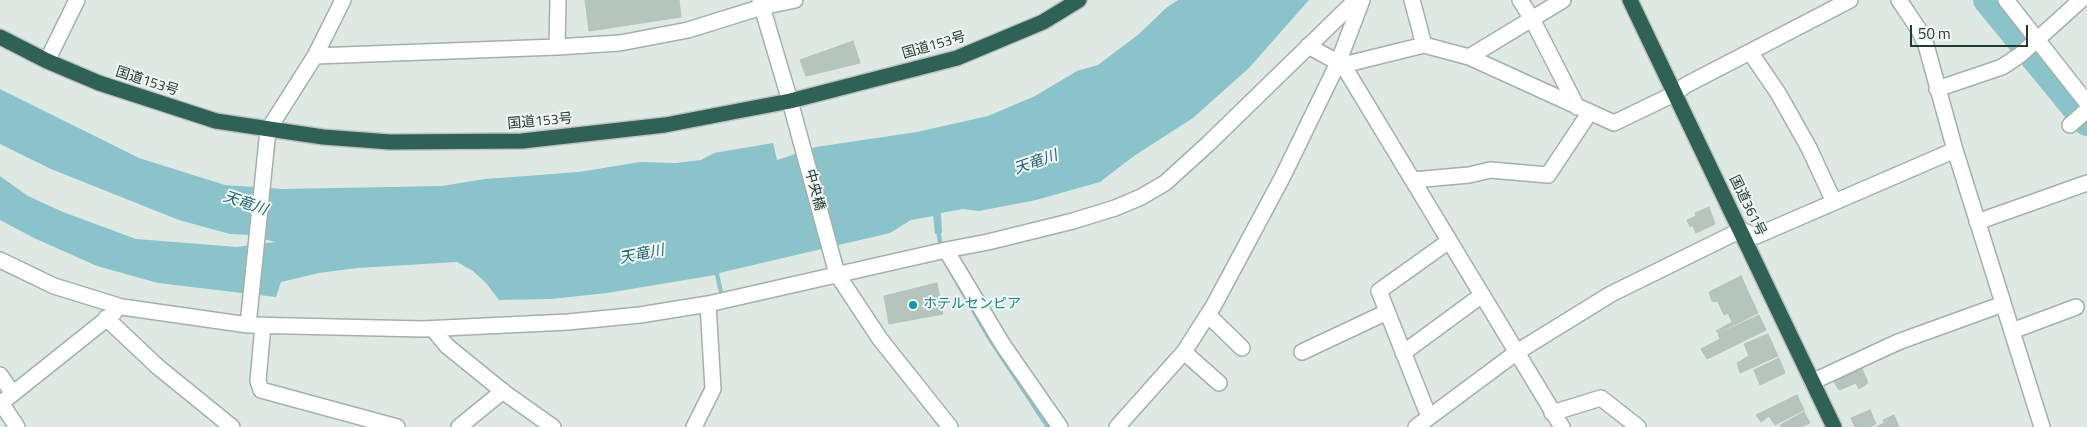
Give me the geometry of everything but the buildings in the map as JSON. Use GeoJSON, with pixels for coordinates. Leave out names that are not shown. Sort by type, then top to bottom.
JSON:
{"type":"FeatureCollection","features":[{"type":"Feature","properties":{"kind":"highway","name":"国道153号"},"geometry":{"type":"LineString","coordinates":[[0,38],[99,83],[268,137],[323,137],[390,142],[522,141],[665,125],[792,107],[957,58],[1043,22],[1078,0]]}},
{"type":"Feature","properties":{"kind":"highway","name":"国道361号"},"geometry":{"type":"LineString","coordinates":[[1630,0],[1834,427]]}},
{"type":"Feature","properties":{"kind":"street"},"geometry":{"type":"LineString","coordinates":[[47,61],[77,0]]}},
{"type":"Feature","properties":{"kind":"street"},"geometry":{"type":"LineString","coordinates":[[343,0],[315,56],[268,137],[254,322],[258,381],[261,390],[397,427]]}},
{"type":"Feature","properties":{"kind":"street"},"geometry":{"type":"LineString","coordinates":[[557,47],[558,0]]}},
{"type":"Feature","properties":{"kind":"street"},"geometry":{"type":"LineString","coordinates":[[315,56],[620,43],[688,30],[761,4],[795,0]]}},
{"type":"Feature","properties":{"kind":"street"},"geometry":{"type":"LineString","coordinates":[[0,260],[54,286],[122,307],[254,322],[433,329],[568,322],[640,315],[708,304],[836,271],[988,242],[1073,221],[1115,208],[1141,197],[1165,183],[1201,151],[1356,0]]}},
{"type":"Feature","properties":{"kind":"street"},"geometry":{"type":"LineString","coordinates":[[1117,427],[1184,352],[1208,315],[1341,64],[1362,0]]}},
{"type":"Feature","properties":{"kind":"street"},"geometry":{"type":"LineString","coordinates":[[1412,0],[1424,45]]}},
{"type":"Feature","properties":{"kind":"street"},"geometry":{"type":"LineString","coordinates":[[1520,0],[1584,110]]}},
{"type":"Feature","properties":{"kind":"street"},"geometry":{"type":"LineString","coordinates":[[1469,57],[1563,0]]}},
{"type":"Feature","properties":{"kind":"street"},"geometry":{"type":"LineString","coordinates":[[1341,64],[1424,45],[1469,57],[1614,123],[1674,94],[1686,84],[1850,0]]}},
{"type":"Feature","properties":{"kind":"street"},"geometry":{"type":"LineString","coordinates":[[1899,0],[1919,30],[1926,45],[1955,150],[2042,427]]}},
{"type":"Feature","properties":{"kind":"street"},"geometry":{"type":"LineString","coordinates":[[2006,0],[2087,103]]}},
{"type":"Feature","properties":{"kind":"street"},"geometry":{"type":"LineString","coordinates":[[1937,89],[2002,67],[2020,55],[2081,0]]}},
{"type":"Feature","properties":{"kind":"street","name":"中央橋"},"geometry":{"type":"LineString","coordinates":[[761,4],[792,107],[836,271],[880,339],[950,427]]}},
{"type":"Feature","properties":{"kind":"street"},"geometry":{"type":"LineString","coordinates":[[1308,46],[1341,64],[1562,427]]}},
{"type":"Feature","properties":{"kind":"street"},"geometry":{"type":"LineString","coordinates":[[1750,52],[1778,93],[1809,148],[1834,202]]}},
{"type":"Feature","properties":{"kind":"street"},"geometry":{"type":"LineString","coordinates":[[1412,180],[1469,175],[1490,170],[1548,175],[1584,110]]}},
{"type":"Feature","properties":{"kind":"street"},"geometry":{"type":"LineString","coordinates":[[2070,125],[2087,110]]}},
{"type":"Feature","properties":{"kind":"street"},"geometry":{"type":"LineString","coordinates":[[1416,427],[1517,352],[1611,294],[1741,230],[1756,236],[1955,150]]}},
{"type":"Feature","properties":{"kind":"street"},"geometry":{"type":"LineString","coordinates":[[1977,222],[2087,183]]}},
{"type":"Feature","properties":{"kind":"street"},"geometry":{"type":"LineString","coordinates":[[1429,417],[1379,290],[1449,241]]}},
{"type":"Feature","properties":{"kind":"street"},"geometry":{"type":"LineString","coordinates":[[946,250],[1003,345],[1060,427]]}},
{"type":"Feature","properties":{"kind":"street"},"geometry":{"type":"LineString","coordinates":[[1403,353],[1482,295]]}},
{"type":"Feature","properties":{"kind":"street"},"geometry":{"type":"LineString","coordinates":[[694,427],[713,389],[708,304]]}},
{"type":"Feature","properties":{"kind":"street"},"geometry":{"type":"LineString","coordinates":[[1812,382],[1898,342],[2003,304]]}},
{"type":"Feature","properties":{"kind":"street"},"geometry":{"type":"LineString","coordinates":[[16,427],[0,404],[12,392],[122,307]]}},
{"type":"Feature","properties":{"kind":"street"},"geometry":{"type":"LineString","coordinates":[[2012,331],[2076,307]]}},
{"type":"Feature","properties":{"kind":"street"},"geometry":{"type":"LineString","coordinates":[[1302,352],[1387,312]]}},
{"type":"Feature","properties":{"kind":"street"},"geometry":{"type":"LineString","coordinates":[[1208,315],[1242,348]]}},
{"type":"Feature","properties":{"kind":"street"},"geometry":{"type":"LineString","coordinates":[[106,318],[158,367],[232,427]]}},
{"type":"Feature","properties":{"kind":"street"},"geometry":{"type":"LineString","coordinates":[[433,329],[447,346],[503,391],[553,427]]}},
{"type":"Feature","properties":{"kind":"street"},"geometry":{"type":"LineString","coordinates":[[1184,352],[1218,383]]}},
{"type":"Feature","properties":{"kind":"street"},"geometry":{"type":"LineString","coordinates":[[0,375],[12,392]]}},
{"type":"Feature","properties":{"kind":"street"},"geometry":{"type":"LineString","coordinates":[[458,427],[503,391]]}},
{"type":"Feature","properties":{"kind":"street"},"geometry":{"type":"LineString","coordinates":[[1552,413],[1601,398],[1638,427]]}},
{"type":"Feature","properties":{"kind":"water","name":"天竜川"},"geometry":{"type":"Polygon","coordinates":[[[1178,0],[1309,0],[1249,68],[1193,118],[1134,156],[1100,182],[1036,200],[979,211],[963,209],[941,213],[942,233],[935,234],[933,216],[911,220],[890,233],[719,273],[723,292],[719,293],[715,275],[607,293],[551,299],[499,300],[486,283],[473,271],[457,262],[357,268],[319,273],[281,282],[276,297],[158,283],[97,266],[34,238],[0,220],[0,176],[28,196],[63,212],[136,239],[237,247],[275,242],[250,235],[230,234],[179,220],[51,169],[0,144],[0,89],[139,158],[225,185],[282,189],[442,186],[485,179],[579,172],[640,162],[676,163],[701,160],[714,153],[773,143],[777,160],[816,147],[917,132],[988,116],[1035,96],[1077,71],[1098,65],[1139,34],[1166,8],[1178,0]]]}},
{"type":"Feature","properties":{"kind":"waterway"},"geometry":{"type":"LineString","coordinates":[[1987,0],[2087,122]]}},
{"type":"Feature","properties":{"kind":"waterway"},"geometry":{"type":"LineString","coordinates":[[938,229],[941,248]]}},
{"type":"Feature","properties":{"kind":"waterway"},"geometry":{"type":"LineString","coordinates":[[946,263],[988,336],[1048,427]]}},
{"type":"Feature","properties":{"kind":"place","name":"ホテルセンピア"},"geometry":{"type":"Point","coordinates":[913,305]}}]}
